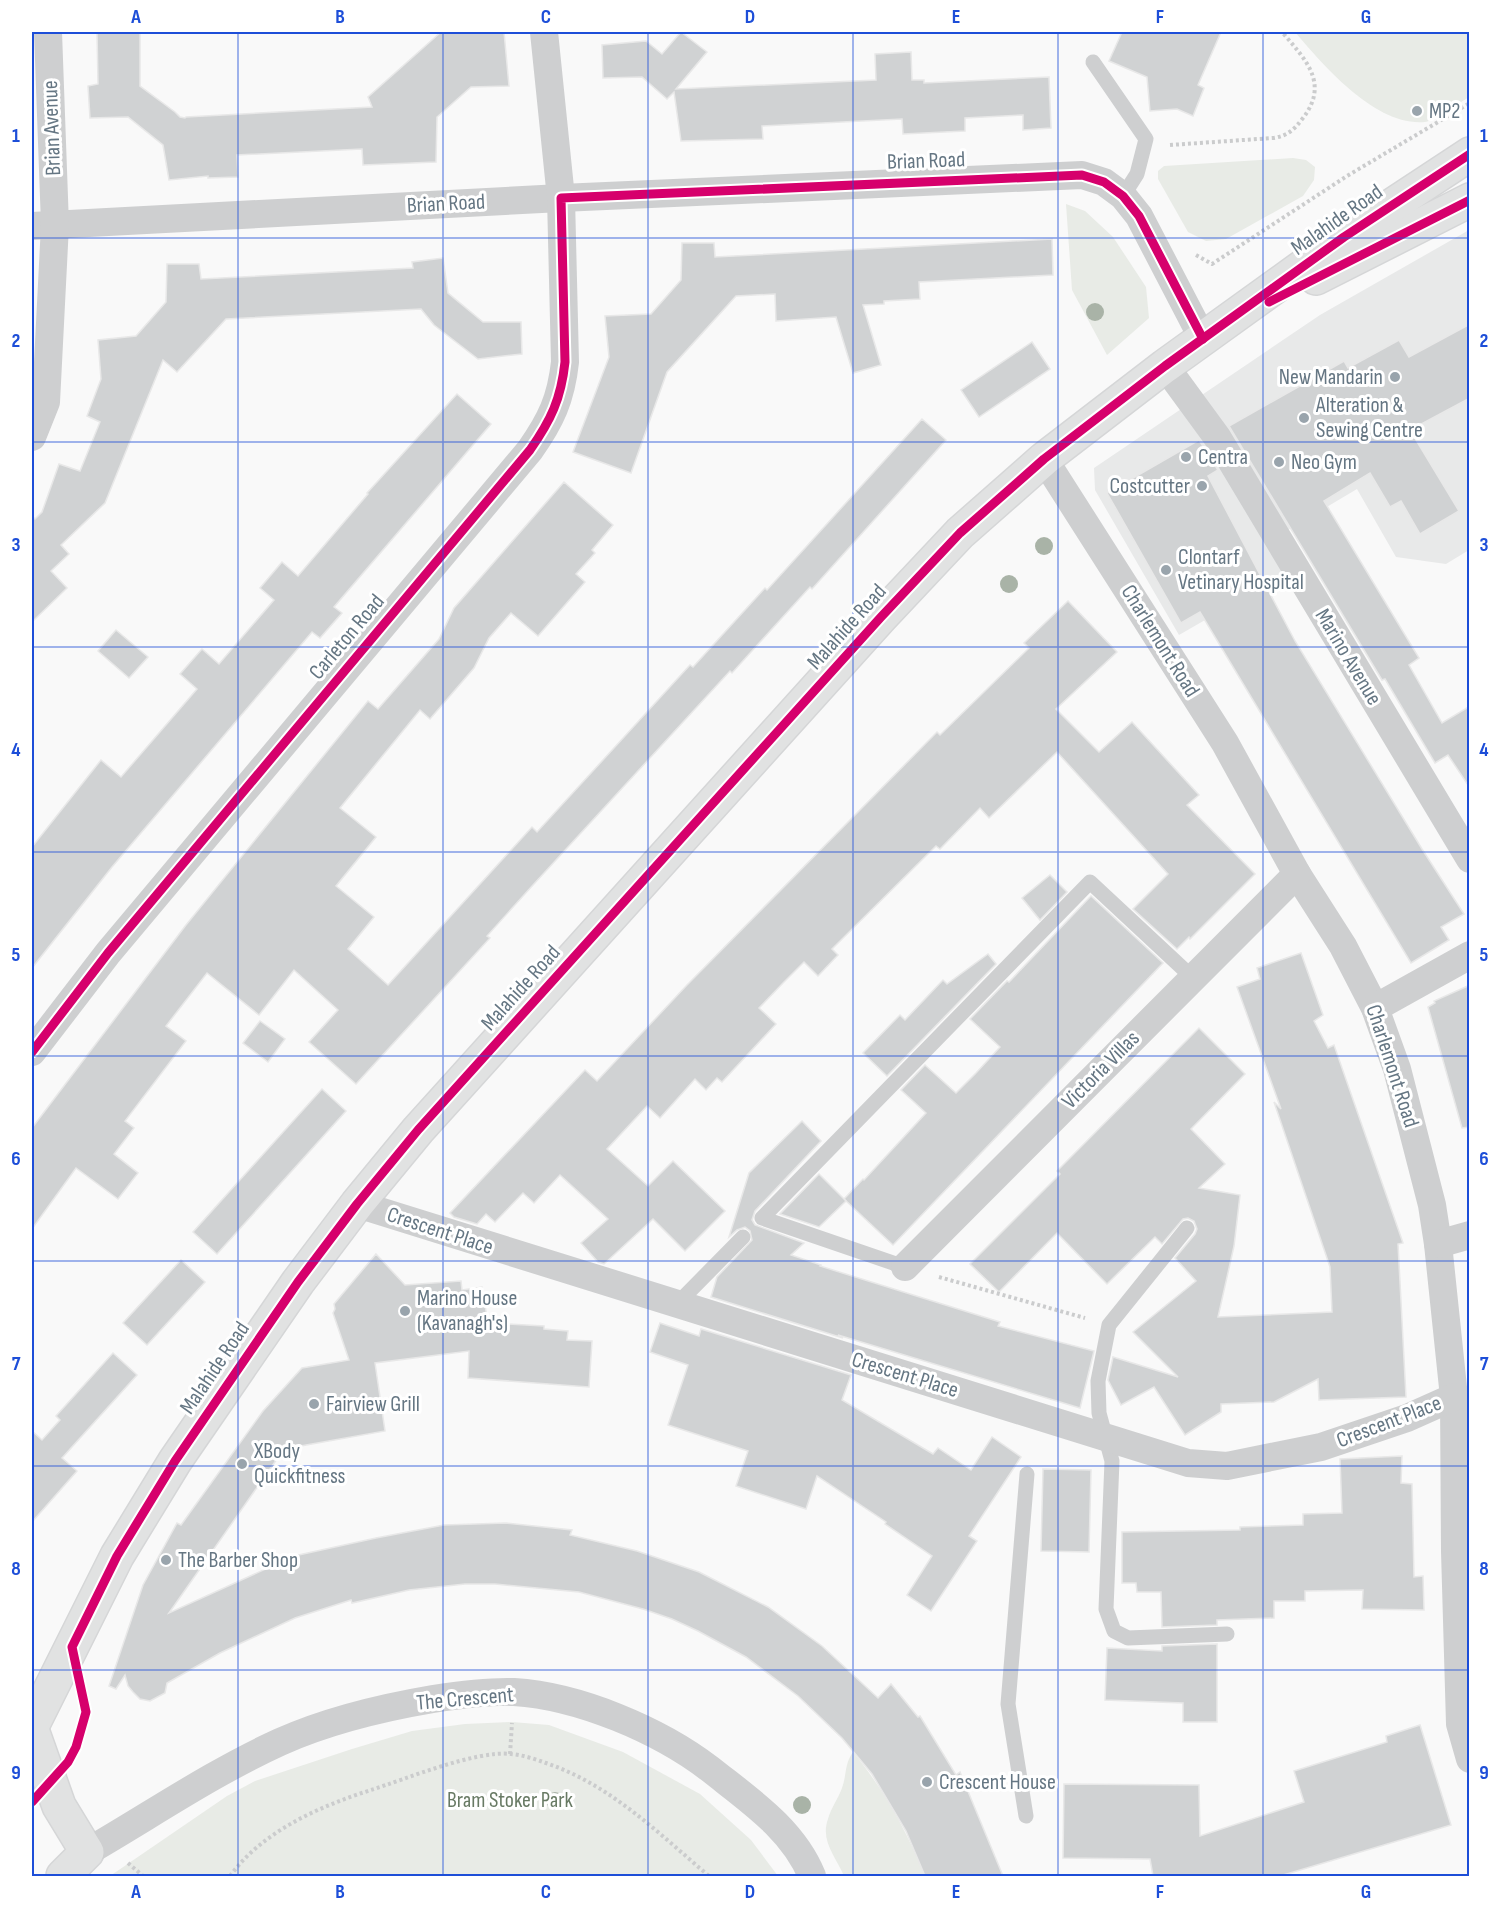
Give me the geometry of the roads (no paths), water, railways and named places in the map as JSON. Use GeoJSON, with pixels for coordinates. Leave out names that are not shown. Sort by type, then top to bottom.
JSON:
{"type":"FeatureCollection","features":[{"type":"Feature","properties":{"kind":"main road","name":"Malahide Road"},"geometry":{"type":"LineString","coordinates":[[32,1728],[117,1556],[175,1461],[298,1282],[357,1204],[418,1130],[881,617],[960,533],[1044,459],[1165,366],[1344,237],[1470,154]]}},
{"type":"Feature","properties":{"kind":"main road","name":"Malahide Road"},"geometry":{"type":"LineString","coordinates":[[1216,331],[1470,200]]}},
{"type":"Feature","properties":{"kind":"main road"},"geometry":{"type":"LineString","coordinates":[[32,1728],[59,1806],[87,1852],[63,1876]]}},
{"type":"Feature","properties":{"kind":"street","name":"Brian Avenue"},"geometry":{"type":"LineString","coordinates":[[32,437],[46,402],[43,225],[48,32]]}},
{"type":"Feature","properties":{"kind":"street","name":"Carleton Road"},"geometry":{"type":"LineString","coordinates":[[32,1052],[108,953],[522,459],[547,426],[556,406],[565,362],[561,198],[544,32]]}},
{"type":"Feature","properties":{"kind":"street","name":"Brian Road"},"geometry":{"type":"LineString","coordinates":[[43,225],[561,198],[1082,175],[1104,182],[1122,196],[1139,216],[1216,331]]}},
{"type":"Feature","properties":{"kind":"street","name":"Marino Avenue"},"geometry":{"type":"LineString","coordinates":[[1165,366],[1217,436],[1470,859]]}},
{"type":"Feature","properties":{"kind":"street","name":"Charlemont Road"},"geometry":{"type":"LineString","coordinates":[[1044,459],[1225,743],[1297,874],[1343,946],[1375,1008],[1397,1069],[1432,1205],[1462,1394],[1460,1724],[1470,1759]]}},
{"type":"Feature","properties":{"kind":"street","name":"Victoria Villas"},"geometry":{"type":"LineString","coordinates":[[905,1267],[1297,874]]}},
{"type":"Feature","properties":{"kind":"street"},"geometry":{"type":"LineString","coordinates":[[1375,1008],[1470,955]]}},
{"type":"Feature","properties":{"kind":"street","name":"Crescent Place"},"geometry":{"type":"LineString","coordinates":[[357,1204],[1188,1463],[1227,1466],[1321,1447],[1407,1418],[1462,1394]]}},
{"type":"Feature","properties":{"kind":"street"},"geometry":{"type":"LineString","coordinates":[[1438,1244],[1470,1235]]}},
{"type":"Feature","properties":{"kind":"street","name":"The Crescent"},"geometry":{"type":"LineString","coordinates":[[87,1852],[222,1771],[281,1741],[337,1719],[463,1694],[514,1692],[580,1703],[631,1724],[689,1753],[761,1809],[780,1827],[807,1863],[812,1876]]}},
{"type":"Feature","properties":{"kind":"lane"},"geometry":{"type":"LineString","coordinates":[[1092,62],[1146,139],[1137,174],[1122,196]]}},
{"type":"Feature","properties":{"kind":"lane"},"geometry":{"type":"LineString","coordinates":[[905,1267],[762,1218],[1090,882],[1192,977]]}},
{"type":"Feature","properties":{"kind":"lane"},"geometry":{"type":"LineString","coordinates":[[1188,1228],[1109,1325],[1098,1381],[1098,1413],[1112,1461],[1106,1609],[1114,1631],[1128,1638],[1227,1634]]}},
{"type":"Feature","properties":{"kind":"lane"},"geometry":{"type":"LineString","coordinates":[[676,1305],[743,1237]]}},
{"type":"Feature","properties":{"kind":"lane"},"geometry":{"type":"LineString","coordinates":[[1026,1816],[1008,1704],[1027,1474]]}},
{"type":"Feature","properties":{"kind":"place","name":"MP2"},"geometry":{"type":"Point","coordinates":[1417,111]}},
{"type":"Feature","properties":{"kind":"place","name":"New Mandarin"},"geometry":{"type":"Point","coordinates":[1395,377]}},
{"type":"Feature","properties":{"kind":"place","name":"Alteration & Sewing Centre"},"geometry":{"type":"Point","coordinates":[1304,418]}},
{"type":"Feature","properties":{"kind":"place","name":"Centra"},"geometry":{"type":"Point","coordinates":[1186,457]}},
{"type":"Feature","properties":{"kind":"place","name":"Neo Gym"},"geometry":{"type":"Point","coordinates":[1279,462]}},
{"type":"Feature","properties":{"kind":"place","name":"Costcutter"},"geometry":{"type":"Point","coordinates":[1202,486]}},
{"type":"Feature","properties":{"kind":"place","name":"Clontarf Vetinary Hospital"},"geometry":{"type":"Point","coordinates":[1166,570]}},
{"type":"Feature","properties":{"kind":"place","name":"Marino House (Kavanagh's)"},"geometry":{"type":"Point","coordinates":[405,1311]}},
{"type":"Feature","properties":{"kind":"place","name":"Fairview Grill"},"geometry":{"type":"Point","coordinates":[314,1404]}},
{"type":"Feature","properties":{"kind":"place","name":"XBody Quickfitness"},"geometry":{"type":"Point","coordinates":[242,1464]}},
{"type":"Feature","properties":{"kind":"place","name":"The Barber Shop"},"geometry":{"type":"Point","coordinates":[166,1560]}},
{"type":"Feature","properties":{"kind":"place","name":"Crescent House"},"geometry":{"type":"Point","coordinates":[927,1782]}},
{"type":"Feature","properties":{"kind":"park label","name":"Bram Stoker Park"},"geometry":{"type":"Point","coordinates":[510,1800]}}]}
